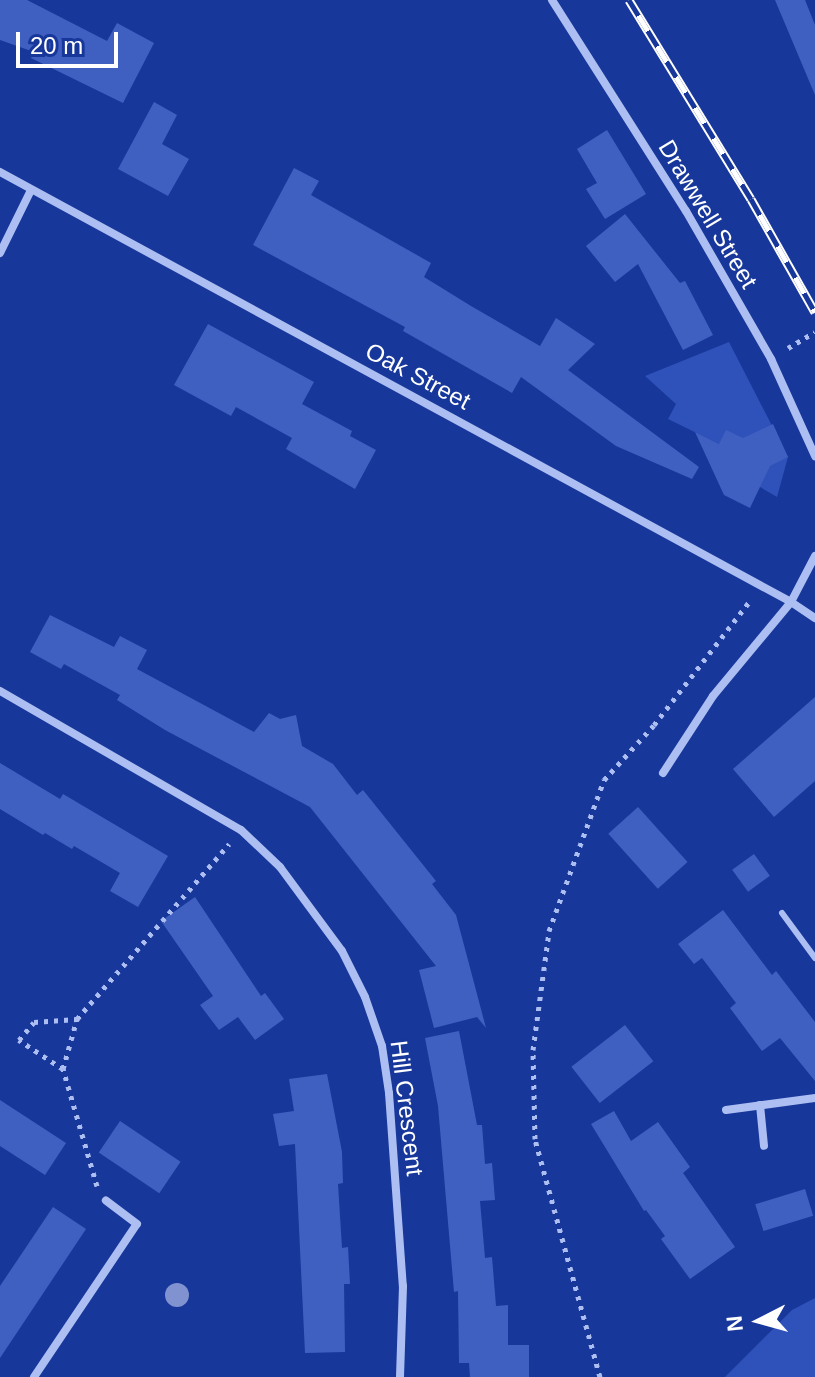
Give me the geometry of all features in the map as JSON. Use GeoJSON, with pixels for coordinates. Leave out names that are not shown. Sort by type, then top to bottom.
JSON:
{"type":"FeatureCollection","features":[{"type":"Feature","properties":{"kind":"street","name":"Drawwell Street"},"geometry":{"type":"LineString","coordinates":[[552,0],[686,211],[771,359],[815,456]]}},
{"type":"Feature","properties":{"kind":"street","name":"Oak Street"},"geometry":{"type":"LineString","coordinates":[[0,172],[791,602],[815,618]]}},
{"type":"Feature","properties":{"kind":"street"},"geometry":{"type":"LineString","coordinates":[[0,253],[31,190]]}},
{"type":"Feature","properties":{"kind":"street"},"geometry":{"type":"LineString","coordinates":[[663,773],[713,696],[791,602],[815,556]]}},
{"type":"Feature","properties":{"kind":"street","name":"Hill Crescent"},"geometry":{"type":"LineString","coordinates":[[0,691],[241,830],[280,867],[342,951],[365,997],[382,1046],[403,1286],[400,1377]]}},
{"type":"Feature","properties":{"kind":"street"},"geometry":{"type":"LineString","coordinates":[[726,1110],[815,1098]]}},
{"type":"Feature","properties":{"kind":"street"},"geometry":{"type":"LineString","coordinates":[[760,1105],[764,1146]]}},
{"type":"Feature","properties":{"kind":"street"},"geometry":{"type":"LineString","coordinates":[[34,1377],[137,1224],[106,1201]]}},
{"type":"Feature","properties":{"kind":"lane"},"geometry":{"type":"LineString","coordinates":[[782,913],[815,958]]}},
{"type":"Feature","properties":{"kind":"path"},"geometry":{"type":"LineString","coordinates":[[798,342],[815,332]]}},
{"type":"Feature","properties":{"kind":"path"},"geometry":{"type":"LineString","coordinates":[[600,1377],[535,1139],[533,1050],[549,931],[604,780],[654,725],[749,601],[791,602]]}},
{"type":"Feature","properties":{"kind":"path"},"geometry":{"type":"LineString","coordinates":[[106,1201],[93,1178],[63,1069],[77,1019],[241,830]]}},
{"type":"Feature","properties":{"kind":"path"},"geometry":{"type":"LineString","coordinates":[[63,1069],[19,1040],[34,1022],[77,1019]]}},
{"type":"Feature","properties":{"kind":"shaded area"},"geometry":{"type":"Polygon","coordinates":[[[729,342],[788,457],[777,497],[760,487],[719,444],[668,419],[676,404],[645,376],[729,342]]]}},
{"type":"Feature","properties":{"kind":"shaded area"},"geometry":{"type":"Polygon","coordinates":[[[815,1298],[815,1377],[725,1377],[792,1310],[815,1298]]]}},
{"type":"Feature","properties":{"kind":"building"},"geometry":{"type":"Polygon","coordinates":[[[0,0],[27,0],[107,41],[117,23],[154,43],[123,103],[31,58],[34,52],[0,40],[0,0]]]}},
{"type":"Feature","properties":{"kind":"building"},"geometry":{"type":"Polygon","coordinates":[[[775,0],[805,0],[815,25],[815,95],[775,0]]]}},
{"type":"Feature","properties":{"kind":"building"},"geometry":{"type":"Polygon","coordinates":[[[154,102],[177,115],[162,144],[189,159],[168,196],[118,169],[154,102]]]}},
{"type":"Feature","properties":{"kind":"building"},"geometry":{"type":"Polygon","coordinates":[[[607,130],[646,194],[605,219],[586,189],[597,183],[577,149],[607,130]]]}},
{"type":"Feature","properties":{"kind":"building"},"geometry":{"type":"Polygon","coordinates":[[[294,168],[319,181],[311,195],[431,263],[424,277],[471,306],[540,346],[556,318],[595,344],[568,370],[699,467],[692,479],[616,446],[521,377],[512,393],[403,331],[405,327],[253,245],[294,168]]]}},
{"type":"Feature","properties":{"kind":"building"},"geometry":{"type":"Polygon","coordinates":[[[625,214],[680,283],[685,281],[713,335],[683,350],[638,264],[615,282],[586,246],[625,214]]]}},
{"type":"Feature","properties":{"kind":"building"},"geometry":{"type":"Polygon","coordinates":[[[208,324],[314,382],[302,404],[352,431],[350,436],[376,450],[355,489],[286,449],[292,438],[236,407],[231,416],[174,385],[208,324]]]}},
{"type":"Feature","properties":{"kind":"building"},"geometry":{"type":"Polygon","coordinates":[[[773,424],[788,457],[770,466],[750,508],[724,495],[695,432],[719,444],[726,430],[743,438],[773,424]]]}},
{"type":"Feature","properties":{"kind":"building"},"geometry":{"type":"Polygon","coordinates":[[[50,615],[114,647],[120,636],[147,650],[137,669],[254,732],[269,713],[280,719],[296,715],[302,746],[333,764],[357,795],[363,790],[436,881],[432,884],[456,915],[486,1028],[477,1017],[434,1028],[419,970],[436,966],[310,807],[165,730],[117,700],[120,695],[64,664],[61,669],[30,652],[50,615]]]}},
{"type":"Feature","properties":{"kind":"building"},"geometry":{"type":"Polygon","coordinates":[[[815,697],[815,781],[774,817],[733,769],[815,697]]]}},
{"type":"Feature","properties":{"kind":"building"},"geometry":{"type":"Polygon","coordinates":[[[0,763],[60,799],[63,794],[168,856],[138,907],[110,891],[120,873],[74,846],[72,849],[45,833],[43,835],[0,809],[0,763]]]}},
{"type":"Feature","properties":{"kind":"building"},"geometry":{"type":"Polygon","coordinates":[[[638,807],[688,862],[658,889],[608,834],[638,807]]]}},
{"type":"Feature","properties":{"kind":"building"},"geometry":{"type":"Polygon","coordinates":[[[754,854],[770,876],[748,892],[732,870],[754,854]]]}},
{"type":"Feature","properties":{"kind":"building"},"geometry":{"type":"Polygon","coordinates":[[[195,897],[261,996],[265,993],[284,1019],[255,1040],[238,1017],[219,1030],[200,1005],[213,996],[161,921],[195,897]]]}},
{"type":"Feature","properties":{"kind":"building"},"geometry":{"type":"Polygon","coordinates":[[[723,910],[772,975],[776,971],[815,1022],[815,1081],[780,1038],[762,1051],[730,1008],[736,1003],[702,958],[694,964],[678,944],[723,910]]]}},
{"type":"Feature","properties":{"kind":"building"},"geometry":{"type":"Polygon","coordinates":[[[625,1025],[653,1061],[600,1103],[571,1067],[625,1025]]]}},
{"type":"Feature","properties":{"kind":"building"},"geometry":{"type":"Polygon","coordinates":[[[459,1031],[477,1125],[482,1125],[485,1164],[492,1163],[495,1200],[480,1201],[485,1258],[492,1257],[496,1306],[508,1305],[508,1345],[529,1345],[529,1377],[470,1377],[469,1363],[459,1363],[458,1291],[454,1292],[438,1106],[425,1038],[459,1031]]]}},
{"type":"Feature","properties":{"kind":"building"},"geometry":{"type":"Polygon","coordinates":[[[327,1074],[342,1152],[343,1183],[338,1184],[342,1248],[348,1247],[350,1284],[344,1284],[345,1352],[305,1353],[295,1144],[279,1146],[273,1114],[294,1111],[289,1079],[327,1074]]]}},
{"type":"Feature","properties":{"kind":"building"},"geometry":{"type":"Polygon","coordinates":[[[0,1100],[66,1143],[45,1175],[0,1146],[0,1100]]]}},
{"type":"Feature","properties":{"kind":"building"},"geometry":{"type":"Polygon","coordinates":[[[614,1111],[631,1141],[658,1122],[690,1167],[683,1173],[735,1247],[690,1279],[661,1239],[665,1236],[644,1211],[591,1124],[614,1111]]]}},
{"type":"Feature","properties":{"kind":"building"},"geometry":{"type":"Polygon","coordinates":[[[120,1121],[181,1162],[159,1193],[99,1153],[120,1121]]]}},
{"type":"Feature","properties":{"kind":"building"},"geometry":{"type":"Polygon","coordinates":[[[805,1189],[813,1216],[763,1231],[755,1204],[805,1189]]]}},
{"type":"Feature","properties":{"kind":"building"},"geometry":{"type":"Polygon","coordinates":[[[53,1207],[86,1229],[0,1358],[0,1286],[53,1207]]]}},
{"type":"Feature","properties":{"kind":"railway"},"geometry":{"type":"LineString","coordinates":[[629,0],[751,199],[815,312]]}}]}
